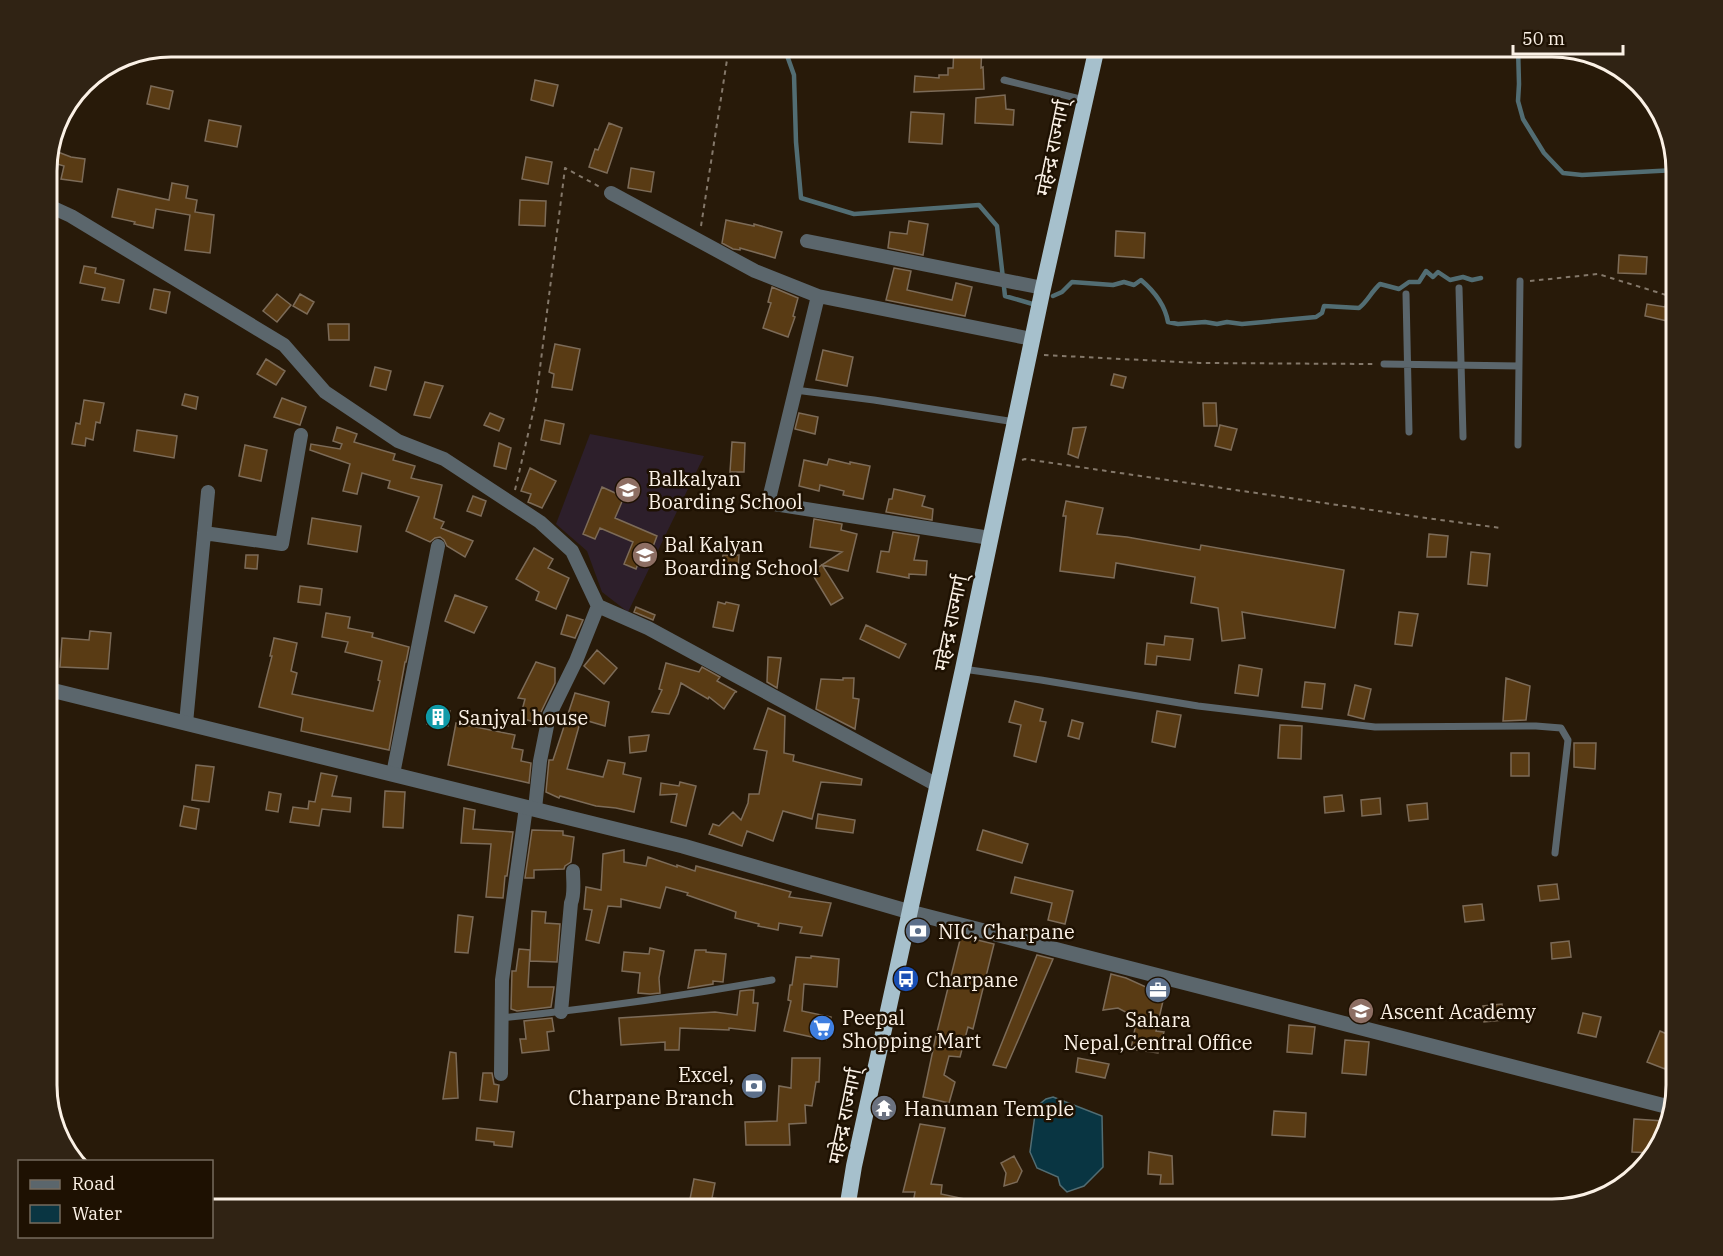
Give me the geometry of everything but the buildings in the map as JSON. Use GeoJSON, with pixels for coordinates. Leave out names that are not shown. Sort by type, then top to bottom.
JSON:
{"type":"FeatureCollection","features":[{"type":"Feature","properties":{"kind":"highway","name":"महेन्द्र राज्मार्ग्"},"geometry":{"type":"LineString","coordinates":[[849,1199],[1030,346],[1094,57]]}},
{"type":"Feature","properties":{"kind":"street"},"geometry":{"type":"LineString","coordinates":[[611,193],[755,271],[818,296],[1030,346]]}},
{"type":"Feature","properties":{"kind":"street"},"geometry":{"type":"LineString","coordinates":[[57,210],[71,216],[284,345],[326,392],[398,441],[444,459],[540,522],[572,551],[598,606],[648,628],[937,785]]}},
{"type":"Feature","properties":{"kind":"street"},"geometry":{"type":"LineString","coordinates":[[807,241],[1043,288]]}},
{"type":"Feature","properties":{"kind":"street"},"geometry":{"type":"LineString","coordinates":[[818,296],[768,503],[990,537]]}},
{"type":"Feature","properties":{"kind":"street"},"geometry":{"type":"LineString","coordinates":[[204,532],[282,544],[301,435]]}},
{"type":"Feature","properties":{"kind":"street"},"geometry":{"type":"LineString","coordinates":[[186,723],[208,492]]}},
{"type":"Feature","properties":{"kind":"street"},"geometry":{"type":"LineString","coordinates":[[393,774],[438,546]]}},
{"type":"Feature","properties":{"kind":"street"},"geometry":{"type":"LineString","coordinates":[[501,1074],[502,980],[530,808],[549,716],[576,661],[598,606]]}},
{"type":"Feature","properties":{"kind":"street"},"geometry":{"type":"LineString","coordinates":[[57,691],[683,846],[910,912],[1664,1106]]}},
{"type":"Feature","properties":{"kind":"street"},"geometry":{"type":"LineString","coordinates":[[561,1012],[571,903],[574,897],[573,871]]}},
{"type":"Feature","properties":{"kind":"lane"},"geometry":{"type":"LineString","coordinates":[[1004,80],[1084,100]]}},
{"type":"Feature","properties":{"kind":"lane"},"geometry":{"type":"LineString","coordinates":[[1518,445],[1520,282]]}},
{"type":"Feature","properties":{"kind":"lane"},"geometry":{"type":"LineString","coordinates":[[1459,288],[1463,437]]}},
{"type":"Feature","properties":{"kind":"lane"},"geometry":{"type":"LineString","coordinates":[[1406,294],[1409,432]]}},
{"type":"Feature","properties":{"kind":"lane"},"geometry":{"type":"LineString","coordinates":[[1384,364],[1519,366]]}},
{"type":"Feature","properties":{"kind":"lane"},"geometry":{"type":"LineString","coordinates":[[795,390],[1015,422]]}},
{"type":"Feature","properties":{"kind":"lane"},"geometry":{"type":"LineString","coordinates":[[963,669],[1198,706],[1375,727],[1536,726],[1561,728],[1569,740],[1555,853]]}},
{"type":"Feature","properties":{"kind":"lane"},"geometry":{"type":"LineString","coordinates":[[501,1018],[681,996],[772,980]]}},
{"type":"Feature","properties":{"kind":"path"},"geometry":{"type":"LineString","coordinates":[[699,241],[727,57]]}},
{"type":"Feature","properties":{"kind":"path"},"geometry":{"type":"LineString","coordinates":[[512,504],[536,400],[565,168],[611,193]]}},
{"type":"Feature","properties":{"kind":"path"},"geometry":{"type":"LineString","coordinates":[[1520,282],[1598,274],[1666,295]]}},
{"type":"Feature","properties":{"kind":"path"},"geometry":{"type":"LineString","coordinates":[[1030,346],[1065,357],[1200,363],[1384,364]]}},
{"type":"Feature","properties":{"kind":"path"},"geometry":{"type":"LineString","coordinates":[[1005,466],[1025,459],[1501,528]]}},
{"type":"Feature","properties":{"kind":"shaded area","name":"Balkalyan Boarding School"},"geometry":{"type":"Polygon","coordinates":[[[590,434],[704,456],[628,612],[602,592],[587,551],[556,524],[590,434]]]}},
{"type":"Feature","properties":{"kind":"water"},"geometry":{"type":"Polygon","coordinates":[[[1053,1097],[1102,1116],[1103,1167],[1084,1186],[1067,1192],[1060,1185],[1058,1177],[1037,1168],[1030,1152],[1036,1107],[1046,1099],[1053,1097]]]}},
{"type":"Feature","properties":{"kind":"waterway"},"geometry":{"type":"LineString","coordinates":[[788,57],[794,75],[796,142],[801,198],[854,214],[979,205],[997,226],[1005,296],[1036,305]]}},
{"type":"Feature","properties":{"kind":"waterway"},"geometry":{"type":"LineString","coordinates":[[1518,57],[1518,101],[1523,119],[1544,153],[1563,173],[1582,175],[1666,171]]}},
{"type":"Feature","properties":{"kind":"waterway"},"geometry":{"type":"LineString","coordinates":[[1053,296],[1062,292],[1072,282],[1113,285],[1124,282],[1134,285],[1141,280],[1158,299],[1168,322],[1242,324],[1316,317],[1322,313],[1324,306],[1359,308],[1380,284],[1399,289],[1409,282],[1419,282],[1426,271],[1433,277],[1438,272],[1450,280],[1463,277],[1472,280],[1481,278]]}},
{"type":"Feature","properties":{"kind":"place","name":"Balkalyan Boarding School"},"geometry":{"type":"Point","coordinates":[628,490]}},
{"type":"Feature","properties":{"kind":"place","name":"Bal Kalyan Boarding School"},"geometry":{"type":"Point","coordinates":[645,555]}},
{"type":"Feature","properties":{"kind":"place","name":"Sanjyal house"},"geometry":{"type":"Point","coordinates":[438,717]}},
{"type":"Feature","properties":{"kind":"place","name":"NIC, Charpane"},"geometry":{"type":"Point","coordinates":[918,931]}},
{"type":"Feature","properties":{"kind":"place","name":"Charpane"},"geometry":{"type":"Point","coordinates":[906,979]}},
{"type":"Feature","properties":{"kind":"place","name":"Sahara Nepal,Central Office"},"geometry":{"type":"Point","coordinates":[1158,990]}},
{"type":"Feature","properties":{"kind":"place","name":"Ascent Academy"},"geometry":{"type":"Point","coordinates":[1361,1011]}},
{"type":"Feature","properties":{"kind":"place","name":"Peepal Shopping Mart"},"geometry":{"type":"Point","coordinates":[822,1028]}},
{"type":"Feature","properties":{"kind":"place","name":"Excel, Charpane Branch"},"geometry":{"type":"Point","coordinates":[754,1086]}},
{"type":"Feature","properties":{"kind":"place","name":"Hanuman Temple"},"geometry":{"type":"Point","coordinates":[884,1108]}}]}
